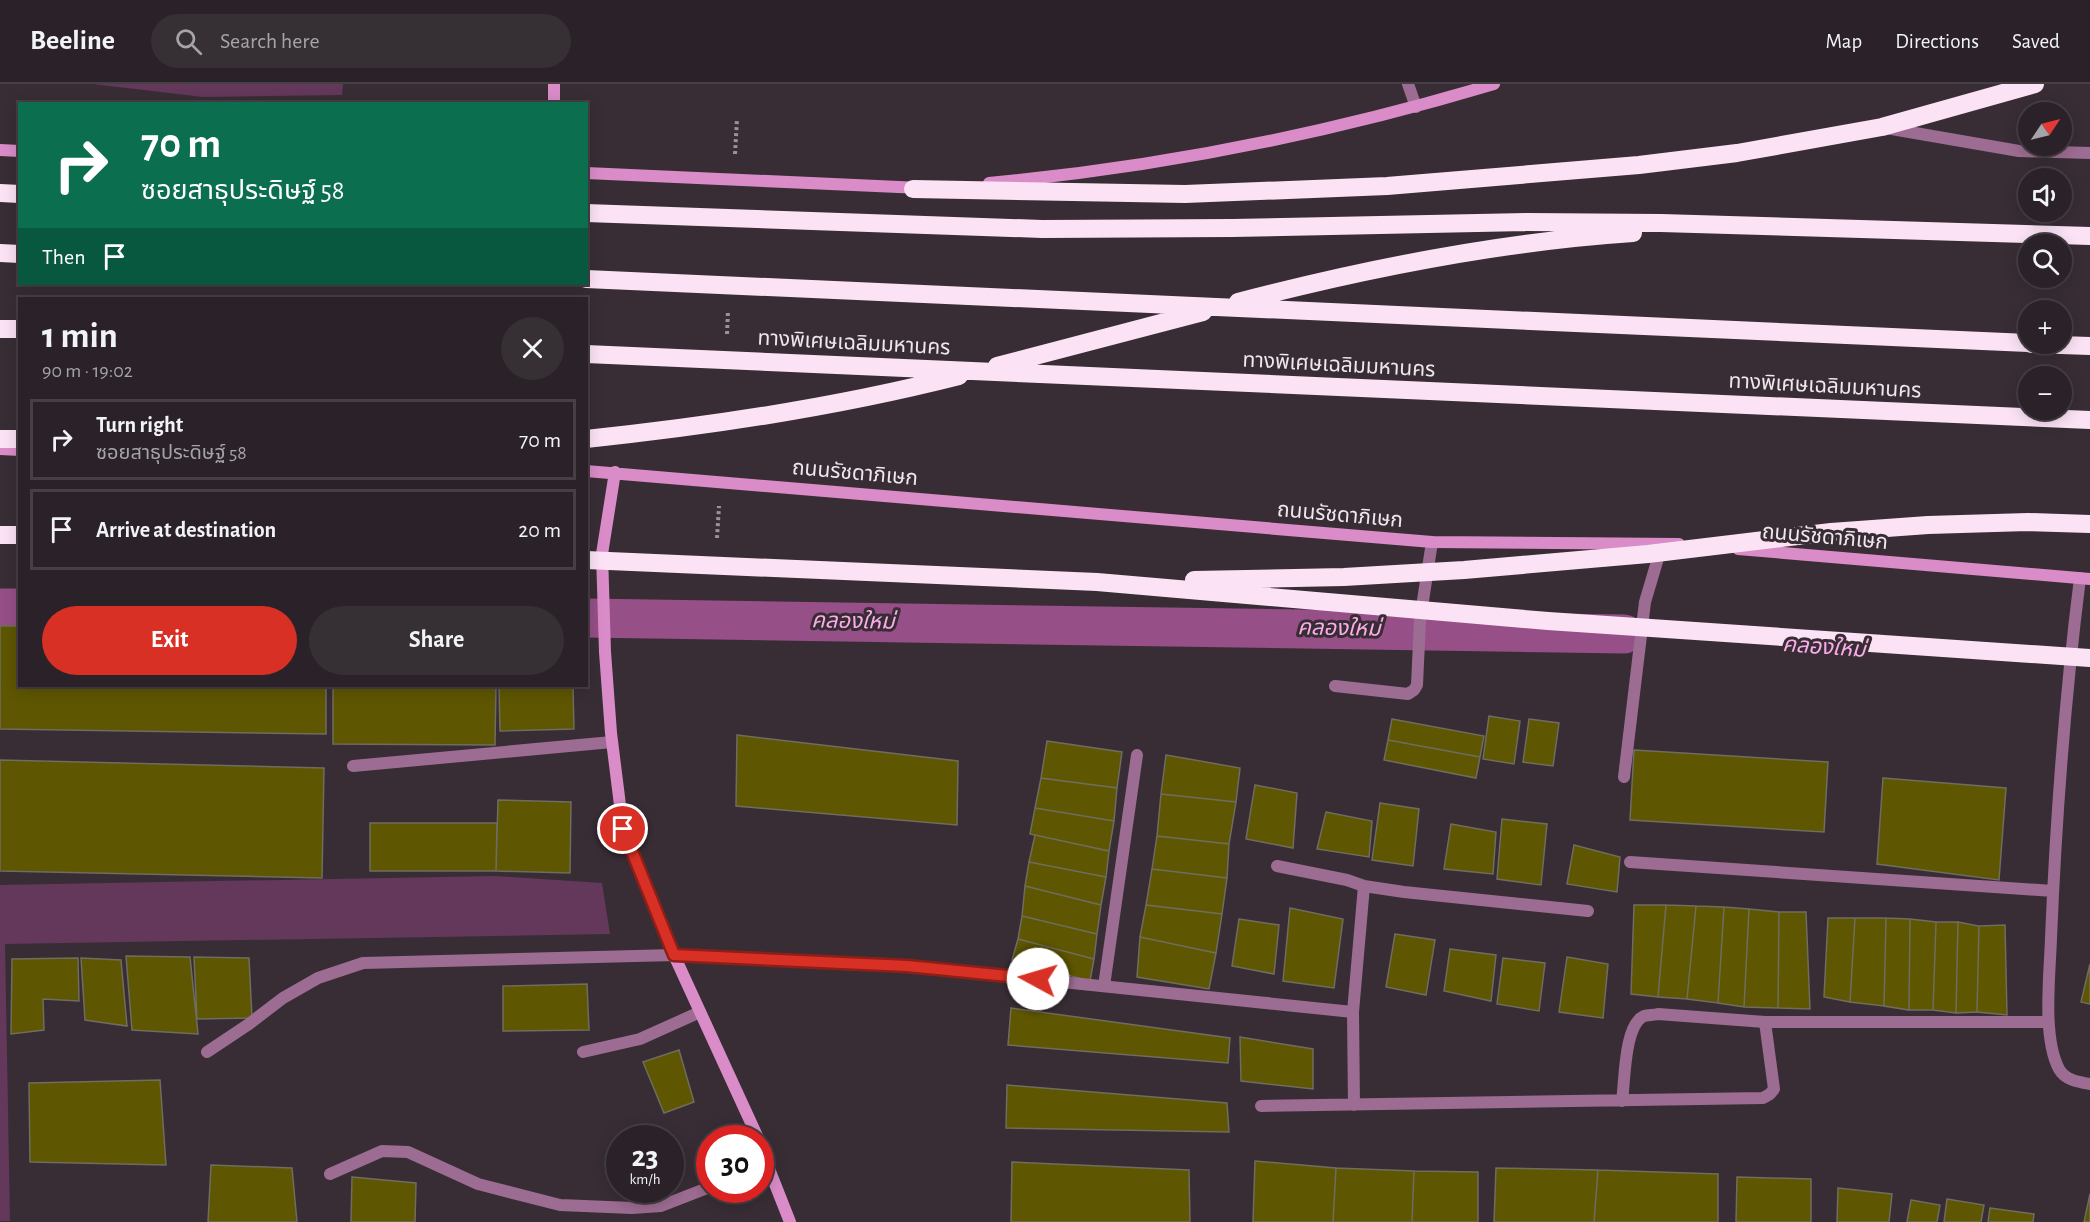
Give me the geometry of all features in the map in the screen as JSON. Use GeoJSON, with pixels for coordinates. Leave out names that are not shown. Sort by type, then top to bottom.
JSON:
{"type":"FeatureCollection","features":[{"type":"Feature","properties":{"kind":"highway"},"geometry":{"type":"LineString","coordinates":[[913,189],[1185,194],[1387,186],[1639,165],[1737,153],[1882,127],[2035,84]]}},
{"type":"Feature","properties":{"kind":"highway"},"geometry":{"type":"LineString","coordinates":[[0,193],[18,194]]}},
{"type":"Feature","properties":{"kind":"highway"},"geometry":{"type":"LineString","coordinates":[[588,213],[1042,229],[1527,222],[1805,226],[2090,236]]}},
{"type":"Feature","properties":{"kind":"highway"},"geometry":{"type":"LineString","coordinates":[[588,439],[717,423],[917,387],[1290,289],[1444,255],[1519,243],[1597,236],[1692,229],[1805,226]]}},
{"type":"Feature","properties":{"kind":"highway"},"geometry":{"type":"LineString","coordinates":[[0,253],[18,254]]}},
{"type":"Feature","properties":{"kind":"highway"},"geometry":{"type":"LineString","coordinates":[[588,279],[2018,342]]}},
{"type":"Feature","properties":{"kind":"highway"},"geometry":{"type":"LineString","coordinates":[[0,328],[18,329]]}},
{"type":"Feature","properties":{"kind":"highway"},"geometry":{"type":"LineString","coordinates":[[2072,345],[2090,346]]}},
{"type":"Feature","properties":{"kind":"highway","name":"ทางพิเศษเฉลิมมหานคร"},"geometry":{"type":"LineString","coordinates":[[588,354],[2090,420]]}},
{"type":"Feature","properties":{"kind":"highway"},"geometry":{"type":"LineString","coordinates":[[0,438],[18,439]]}},
{"type":"Feature","properties":{"kind":"highway"},"geometry":{"type":"LineString","coordinates":[[1097,582],[1344,578],[1648,554],[1831,532],[2028,522],[2090,524]]}},
{"type":"Feature","properties":{"kind":"highway"},"geometry":{"type":"LineString","coordinates":[[0,535],[18,535]]}},
{"type":"Feature","properties":{"kind":"highway"},"geometry":{"type":"LineString","coordinates":[[595,557],[1097,582],[1548,621],[2090,658]]}},
{"type":"Feature","properties":{"kind":"main road"},"geometry":{"type":"LineString","coordinates":[[588,173],[913,189],[1041,178],[1192,157],[1308,134],[1416,108],[1494,84]]}},
{"type":"Feature","properties":{"kind":"main road"},"geometry":{"type":"LineString","coordinates":[[0,150],[18,151]]}},
{"type":"Feature","properties":{"kind":"main road"},"geometry":{"type":"LineString","coordinates":[[0,449],[18,450]]}},
{"type":"Feature","properties":{"kind":"main road","name":"ถนนรัชดาภิเษก"},"geometry":{"type":"LineString","coordinates":[[588,471],[1432,543],[1662,543],[2085,578]]}},
{"type":"Feature","properties":{"kind":"main road"},"geometry":{"type":"LineString","coordinates":[[615,472],[595,557],[612,742],[623,829],[674,955],[752,1125]]}},
{"type":"Feature","properties":{"kind":"main road"},"geometry":{"type":"LineString","coordinates":[[774,1183],[790,1222]]}},
{"type":"Feature","properties":{"kind":"street"},"geometry":{"type":"LineString","coordinates":[[1408,84],[1416,108]]}},
{"type":"Feature","properties":{"kind":"street"},"geometry":{"type":"LineString","coordinates":[[1882,127],[2019,151],[2090,153]]}},
{"type":"Feature","properties":{"kind":"street"},"geometry":{"type":"LineString","coordinates":[[1335,686],[1407,694],[1414,690],[1417,685],[1419,620],[1432,543]]}},
{"type":"Feature","properties":{"kind":"street"},"geometry":{"type":"LineString","coordinates":[[1624,777],[1646,602],[1662,543]]}},
{"type":"Feature","properties":{"kind":"street"},"geometry":{"type":"LineString","coordinates":[[2085,578],[2072,640],[2053,891],[2048,1022],[2059,1070],[2068,1079],[2090,1084]]}},
{"type":"Feature","properties":{"kind":"street"},"geometry":{"type":"LineString","coordinates":[[353,766],[612,742]]}},
{"type":"Feature","properties":{"kind":"street"},"geometry":{"type":"LineString","coordinates":[[1104,986],[1137,755]]}},
{"type":"Feature","properties":{"kind":"street"},"geometry":{"type":"LineString","coordinates":[[1630,862],[2053,891]]}},
{"type":"Feature","properties":{"kind":"street"},"geometry":{"type":"LineString","coordinates":[[1277,866],[1347,880],[1364,886],[1404,892],[1588,911]]}},
{"type":"Feature","properties":{"kind":"street"},"geometry":{"type":"LineString","coordinates":[[1354,1105],[1353,1012],[1364,886]]}},
{"type":"Feature","properties":{"kind":"street"},"geometry":{"type":"LineString","coordinates":[[207,1052],[284,998],[318,978],[363,963],[674,955],[907,966],[1353,1012]]}},
{"type":"Feature","properties":{"kind":"street"},"geometry":{"type":"LineString","coordinates":[[583,1052],[640,1039],[700,1012]]}},
{"type":"Feature","properties":{"kind":"street"},"geometry":{"type":"LineString","coordinates":[[1622,1101],[1629,1036],[1644,1016],[1658,1014],[1765,1022],[2048,1022]]}},
{"type":"Feature","properties":{"kind":"street"},"geometry":{"type":"LineString","coordinates":[[1261,1106],[1763,1098],[1774,1089],[1765,1022]]}},
{"type":"Feature","properties":{"kind":"street"},"geometry":{"type":"LineString","coordinates":[[330,1174],[382,1151],[408,1152],[478,1184],[560,1204],[632,1208],[661,1206],[696,1192]]}},
{"type":"Feature","properties":{"kind":"shaded area"},"geometry":{"type":"Polygon","coordinates":[[[93,84],[343,84],[342,95],[203,97],[93,84]]]}},
{"type":"Feature","properties":{"kind":"shaded area"},"geometry":{"type":"Polygon","coordinates":[[[496,876],[602,883],[610,934],[5,944],[10,1221],[0,1221],[0,885],[496,876]]]}},
{"type":"Feature","properties":{"kind":"building"},"geometry":{"type":"Polygon","coordinates":[[[0,626],[18,626],[18,687],[326,687],[326,734],[0,729],[0,626]]]}},
{"type":"Feature","properties":{"kind":"building"},"geometry":{"type":"Polygon","coordinates":[[[333,687],[496,687],[495,745],[333,744],[333,687]]]}},
{"type":"Feature","properties":{"kind":"building"},"geometry":{"type":"Polygon","coordinates":[[[499,687],[573,687],[574,729],[500,731],[499,687]]]}},
{"type":"Feature","properties":{"kind":"building"},"geometry":{"type":"Polygon","coordinates":[[[1489,716],[1520,721],[1514,764],[1483,759],[1489,716]]]}},
{"type":"Feature","properties":{"kind":"building"},"geometry":{"type":"Polygon","coordinates":[[[1392,719],[1484,736],[1480,757],[1388,740],[1392,719]]]}},
{"type":"Feature","properties":{"kind":"building"},"geometry":{"type":"Polygon","coordinates":[[[1529,719],[1559,723],[1553,766],[1523,762],[1529,719]]]}},
{"type":"Feature","properties":{"kind":"building"},"geometry":{"type":"Polygon","coordinates":[[[737,735],[958,761],[957,825],[736,806],[737,735]]]}},
{"type":"Feature","properties":{"kind":"building"},"geometry":{"type":"Polygon","coordinates":[[[1388,740],[1480,757],[1476,778],[1384,760],[1388,740]]]}},
{"type":"Feature","properties":{"kind":"building"},"geometry":{"type":"Polygon","coordinates":[[[1047,741],[1122,752],[1117,788],[1041,778],[1047,741]]]}},
{"type":"Feature","properties":{"kind":"building"},"geometry":{"type":"Polygon","coordinates":[[[1634,750],[1828,762],[1824,832],[1630,820],[1634,750]]]}},
{"type":"Feature","properties":{"kind":"building"},"geometry":{"type":"Polygon","coordinates":[[[1166,755],[1240,768],[1236,802],[1161,794],[1166,755]]]}},
{"type":"Feature","properties":{"kind":"building"},"geometry":{"type":"Polygon","coordinates":[[[0,760],[324,768],[322,878],[0,871],[0,760]]]}},
{"type":"Feature","properties":{"kind":"building"},"geometry":{"type":"Polygon","coordinates":[[[1041,778],[1117,788],[1114,821],[1035,808],[1041,778]]]}},
{"type":"Feature","properties":{"kind":"building"},"geometry":{"type":"Polygon","coordinates":[[[1883,778],[2006,788],[1999,880],[1877,864],[1883,778]]]}},
{"type":"Feature","properties":{"kind":"building"},"geometry":{"type":"Polygon","coordinates":[[[1255,785],[1297,793],[1293,848],[1246,839],[1255,785]]]}},
{"type":"Feature","properties":{"kind":"building"},"geometry":{"type":"Polygon","coordinates":[[[1161,794],[1236,802],[1229,844],[1157,836],[1161,794]]]}},
{"type":"Feature","properties":{"kind":"building"},"geometry":{"type":"Polygon","coordinates":[[[498,800],[571,802],[570,873],[496,871],[498,800]]]}},
{"type":"Feature","properties":{"kind":"building"},"geometry":{"type":"Polygon","coordinates":[[[1380,803],[1419,809],[1413,866],[1372,860],[1380,803]]]}},
{"type":"Feature","properties":{"kind":"building"},"geometry":{"type":"Polygon","coordinates":[[[1035,808],[1114,821],[1109,851],[1030,834],[1035,808]]]}},
{"type":"Feature","properties":{"kind":"building"},"geometry":{"type":"Polygon","coordinates":[[[1326,812],[1372,821],[1369,857],[1317,849],[1326,812]]]}},
{"type":"Feature","properties":{"kind":"building"},"geometry":{"type":"Polygon","coordinates":[[[1502,819],[1547,824],[1541,885],[1497,879],[1502,819]]]}},
{"type":"Feature","properties":{"kind":"building"},"geometry":{"type":"Polygon","coordinates":[[[370,823],[497,823],[496,871],[370,871],[370,823]]]}},
{"type":"Feature","properties":{"kind":"building"},"geometry":{"type":"Polygon","coordinates":[[[1451,824],[1496,832],[1493,874],[1444,869],[1451,824]]]}},
{"type":"Feature","properties":{"kind":"building"},"geometry":{"type":"Polygon","coordinates":[[[1035,835],[1109,851],[1106,877],[1029,862],[1035,835]]]}},
{"type":"Feature","properties":{"kind":"building"},"geometry":{"type":"Polygon","coordinates":[[[1157,836],[1229,844],[1227,878],[1152,869],[1157,836]]]}},
{"type":"Feature","properties":{"kind":"building"},"geometry":{"type":"Polygon","coordinates":[[[1574,845],[1620,857],[1617,892],[1567,884],[1574,845]]]}},
{"type":"Feature","properties":{"kind":"building"},"geometry":{"type":"Polygon","coordinates":[[[1029,862],[1106,877],[1101,905],[1025,886],[1029,862]]]}},
{"type":"Feature","properties":{"kind":"building"},"geometry":{"type":"Polygon","coordinates":[[[1152,869],[1227,878],[1222,914],[1146,905],[1152,869]]]}},
{"type":"Feature","properties":{"kind":"building"},"geometry":{"type":"Polygon","coordinates":[[[1025,886],[1101,905],[1097,934],[1022,916],[1025,886]]]}},
{"type":"Feature","properties":{"kind":"building"},"geometry":{"type":"Polygon","coordinates":[[[1146,905],[1222,914],[1216,953],[1140,937],[1146,905]]]}},
{"type":"Feature","properties":{"kind":"building"},"geometry":{"type":"Polygon","coordinates":[[[1634,905],[1666,905],[1658,997],[1631,994],[1634,905]]]}},
{"type":"Feature","properties":{"kind":"building"},"geometry":{"type":"Polygon","coordinates":[[[1666,905],[1696,906],[1687,999],[1658,997],[1666,905]]]}},
{"type":"Feature","properties":{"kind":"building"},"geometry":{"type":"Polygon","coordinates":[[[1696,906],[1724,907],[1718,1003],[1687,999],[1696,906]]]}},
{"type":"Feature","properties":{"kind":"building"},"geometry":{"type":"Polygon","coordinates":[[[1724,907],[1749,909],[1744,1007],[1718,1003],[1724,907]]]}},
{"type":"Feature","properties":{"kind":"building"},"geometry":{"type":"Polygon","coordinates":[[[1290,908],[1343,919],[1334,988],[1283,981],[1290,908]]]}},
{"type":"Feature","properties":{"kind":"building"},"geometry":{"type":"Polygon","coordinates":[[[1749,909],[1779,912],[1778,1008],[1744,1007],[1749,909]]]}},
{"type":"Feature","properties":{"kind":"building"},"geometry":{"type":"Polygon","coordinates":[[[1779,912],[1806,912],[1810,1009],[1778,1008],[1779,912]]]}},
{"type":"Feature","properties":{"kind":"building"},"geometry":{"type":"Polygon","coordinates":[[[1022,916],[1097,934],[1094,959],[1018,939],[1022,916]]]}},
{"type":"Feature","properties":{"kind":"building"},"geometry":{"type":"Polygon","coordinates":[[[1828,918],[1855,918],[1850,1002],[1824,997],[1828,918]]]}},
{"type":"Feature","properties":{"kind":"building"},"geometry":{"type":"Polygon","coordinates":[[[1855,918],[1886,918],[1884,1006],[1850,1002],[1855,918]]]}},
{"type":"Feature","properties":{"kind":"building"},"geometry":{"type":"Polygon","coordinates":[[[1886,918],[1910,919],[1909,1010],[1884,1006],[1886,918]]]}},
{"type":"Feature","properties":{"kind":"building"},"geometry":{"type":"Polygon","coordinates":[[[1239,919],[1279,925],[1274,974],[1232,966],[1239,919]]]}},
{"type":"Feature","properties":{"kind":"building"},"geometry":{"type":"Polygon","coordinates":[[[1910,919],[1936,922],[1933,1010],[1909,1010],[1910,919]]]}},
{"type":"Feature","properties":{"kind":"building"},"geometry":{"type":"Polygon","coordinates":[[[1936,922],[1958,922],[1956,1013],[1933,1010],[1936,922]]]}},
{"type":"Feature","properties":{"kind":"building"},"geometry":{"type":"Polygon","coordinates":[[[1958,922],[1979,926],[1977,1012],[1956,1013],[1958,922]]]}},
{"type":"Feature","properties":{"kind":"building"},"geometry":{"type":"Polygon","coordinates":[[[2005,925],[2007,1015],[1977,1012],[1979,926],[2005,925]]]}},
{"type":"Feature","properties":{"kind":"building"},"geometry":{"type":"Polygon","coordinates":[[[1395,934],[1435,940],[1426,995],[1386,987],[1395,934]]]}},
{"type":"Feature","properties":{"kind":"building"},"geometry":{"type":"Polygon","coordinates":[[[1140,937],[1216,953],[1209,989],[1137,977],[1140,937]]]}},
{"type":"Feature","properties":{"kind":"building"},"geometry":{"type":"Polygon","coordinates":[[[1018,939],[1094,959],[1090,981],[1012,960],[1018,939]]]}},
{"type":"Feature","properties":{"kind":"building"},"geometry":{"type":"Polygon","coordinates":[[[1450,949],[1496,955],[1491,1001],[1444,991],[1450,949]]]}},
{"type":"Feature","properties":{"kind":"building"},"geometry":{"type":"Polygon","coordinates":[[[126,956],[190,957],[198,1034],[132,1030],[126,956]]]}},
{"type":"Feature","properties":{"kind":"building"},"geometry":{"type":"Polygon","coordinates":[[[194,957],[249,958],[252,1018],[197,1019],[194,957]]]}},
{"type":"Feature","properties":{"kind":"building"},"geometry":{"type":"Polygon","coordinates":[[[1567,957],[1608,964],[1603,1018],[1559,1012],[1567,957]]]}},
{"type":"Feature","properties":{"kind":"building"},"geometry":{"type":"Polygon","coordinates":[[[78,958],[79,1001],[43,999],[44,1030],[11,1034],[12,959],[78,958]]]}},
{"type":"Feature","properties":{"kind":"building"},"geometry":{"type":"Polygon","coordinates":[[[81,958],[121,960],[127,1026],[85,1020],[81,958]]]}},
{"type":"Feature","properties":{"kind":"building"},"geometry":{"type":"Polygon","coordinates":[[[1503,958],[1545,963],[1539,1011],[1497,1004],[1503,958]]]}},
{"type":"Feature","properties":{"kind":"building"},"geometry":{"type":"Polygon","coordinates":[[[2090,964],[2090,1004],[2081,1002],[2090,964]]]}},
{"type":"Feature","properties":{"kind":"building"},"geometry":{"type":"Polygon","coordinates":[[[587,984],[589,1030],[503,1031],[503,986],[587,984]]]}},
{"type":"Feature","properties":{"kind":"building"},"geometry":{"type":"Polygon","coordinates":[[[1011,1008],[1230,1038],[1228,1063],[1008,1045],[1011,1008]]]}},
{"type":"Feature","properties":{"kind":"building"},"geometry":{"type":"Polygon","coordinates":[[[1240,1037],[1313,1049],[1313,1089],[1241,1081],[1240,1037]]]}},
{"type":"Feature","properties":{"kind":"building"},"geometry":{"type":"Polygon","coordinates":[[[679,1050],[694,1102],[664,1113],[643,1062],[679,1050]]]}},
{"type":"Feature","properties":{"kind":"building"},"geometry":{"type":"Polygon","coordinates":[[[160,1080],[166,1165],[30,1162],[29,1083],[160,1080]]]}},
{"type":"Feature","properties":{"kind":"building"},"geometry":{"type":"Polygon","coordinates":[[[1007,1085],[1227,1103],[1229,1132],[1006,1128],[1007,1085]]]}},
{"type":"Feature","properties":{"kind":"building"},"geometry":{"type":"Polygon","coordinates":[[[1255,1161],[1336,1168],[1333,1222],[1253,1222],[1255,1161]]]}},
{"type":"Feature","properties":{"kind":"building"},"geometry":{"type":"Polygon","coordinates":[[[1012,1162],[1189,1170],[1190,1222],[1011,1222],[1012,1162]]]}},
{"type":"Feature","properties":{"kind":"building"},"geometry":{"type":"Polygon","coordinates":[[[211,1165],[292,1168],[297,1222],[208,1222],[211,1165]]]}},
{"type":"Feature","properties":{"kind":"building"},"geometry":{"type":"Polygon","coordinates":[[[1336,1168],[1414,1171],[1412,1222],[1333,1222],[1336,1168]]]}},
{"type":"Feature","properties":{"kind":"building"},"geometry":{"type":"Polygon","coordinates":[[[1496,1168],[1598,1170],[1594,1222],[1494,1222],[1496,1168]]]}},
{"type":"Feature","properties":{"kind":"building"},"geometry":{"type":"Polygon","coordinates":[[[1598,1170],[1718,1174],[1718,1222],[1594,1222],[1598,1170]]]}},
{"type":"Feature","properties":{"kind":"building"},"geometry":{"type":"Polygon","coordinates":[[[1414,1171],[1478,1172],[1478,1222],[1412,1222],[1414,1171]]]}},
{"type":"Feature","properties":{"kind":"building"},"geometry":{"type":"Polygon","coordinates":[[[352,1177],[416,1183],[415,1222],[351,1222],[352,1177]]]}},
{"type":"Feature","properties":{"kind":"building"},"geometry":{"type":"Polygon","coordinates":[[[1737,1177],[1811,1179],[1811,1222],[1736,1222],[1737,1177]]]}},
{"type":"Feature","properties":{"kind":"building"},"geometry":{"type":"Polygon","coordinates":[[[1838,1188],[1892,1194],[1889,1222],[1837,1222],[1838,1188]]]}},
{"type":"Feature","properties":{"kind":"building"},"geometry":{"type":"Polygon","coordinates":[[[2090,1194],[2090,1222],[2084,1222],[2090,1194]]]}},
{"type":"Feature","properties":{"kind":"building"},"geometry":{"type":"Polygon","coordinates":[[[1947,1199],[1984,1205],[1981,1222],[1944,1222],[1947,1199]]]}},
{"type":"Feature","properties":{"kind":"building"},"geometry":{"type":"Polygon","coordinates":[[[1911,1200],[1940,1205],[1937,1222],[1907,1222],[1911,1200]]]}},
{"type":"Feature","properties":{"kind":"building"},"geometry":{"type":"Polygon","coordinates":[[[1990,1208],[2034,1214],[2033,1222],[1988,1222],[1990,1208]]]}},
{"type":"Feature","properties":{"kind":"waterway","name":"คลองใหม่"},"geometry":{"type":"LineString","coordinates":[[0,608],[18,608]]}},
{"type":"Feature","properties":{"kind":"waterway","name":"คลองใหม่"},"geometry":{"type":"LineString","coordinates":[[588,618],[1624,634]]}},
{"type":"Feature","properties":{"kind":"route"},"geometry":{"type":"LineString","coordinates":[[623,829],[674,955],[907,966],[1038,979]]}}]}
